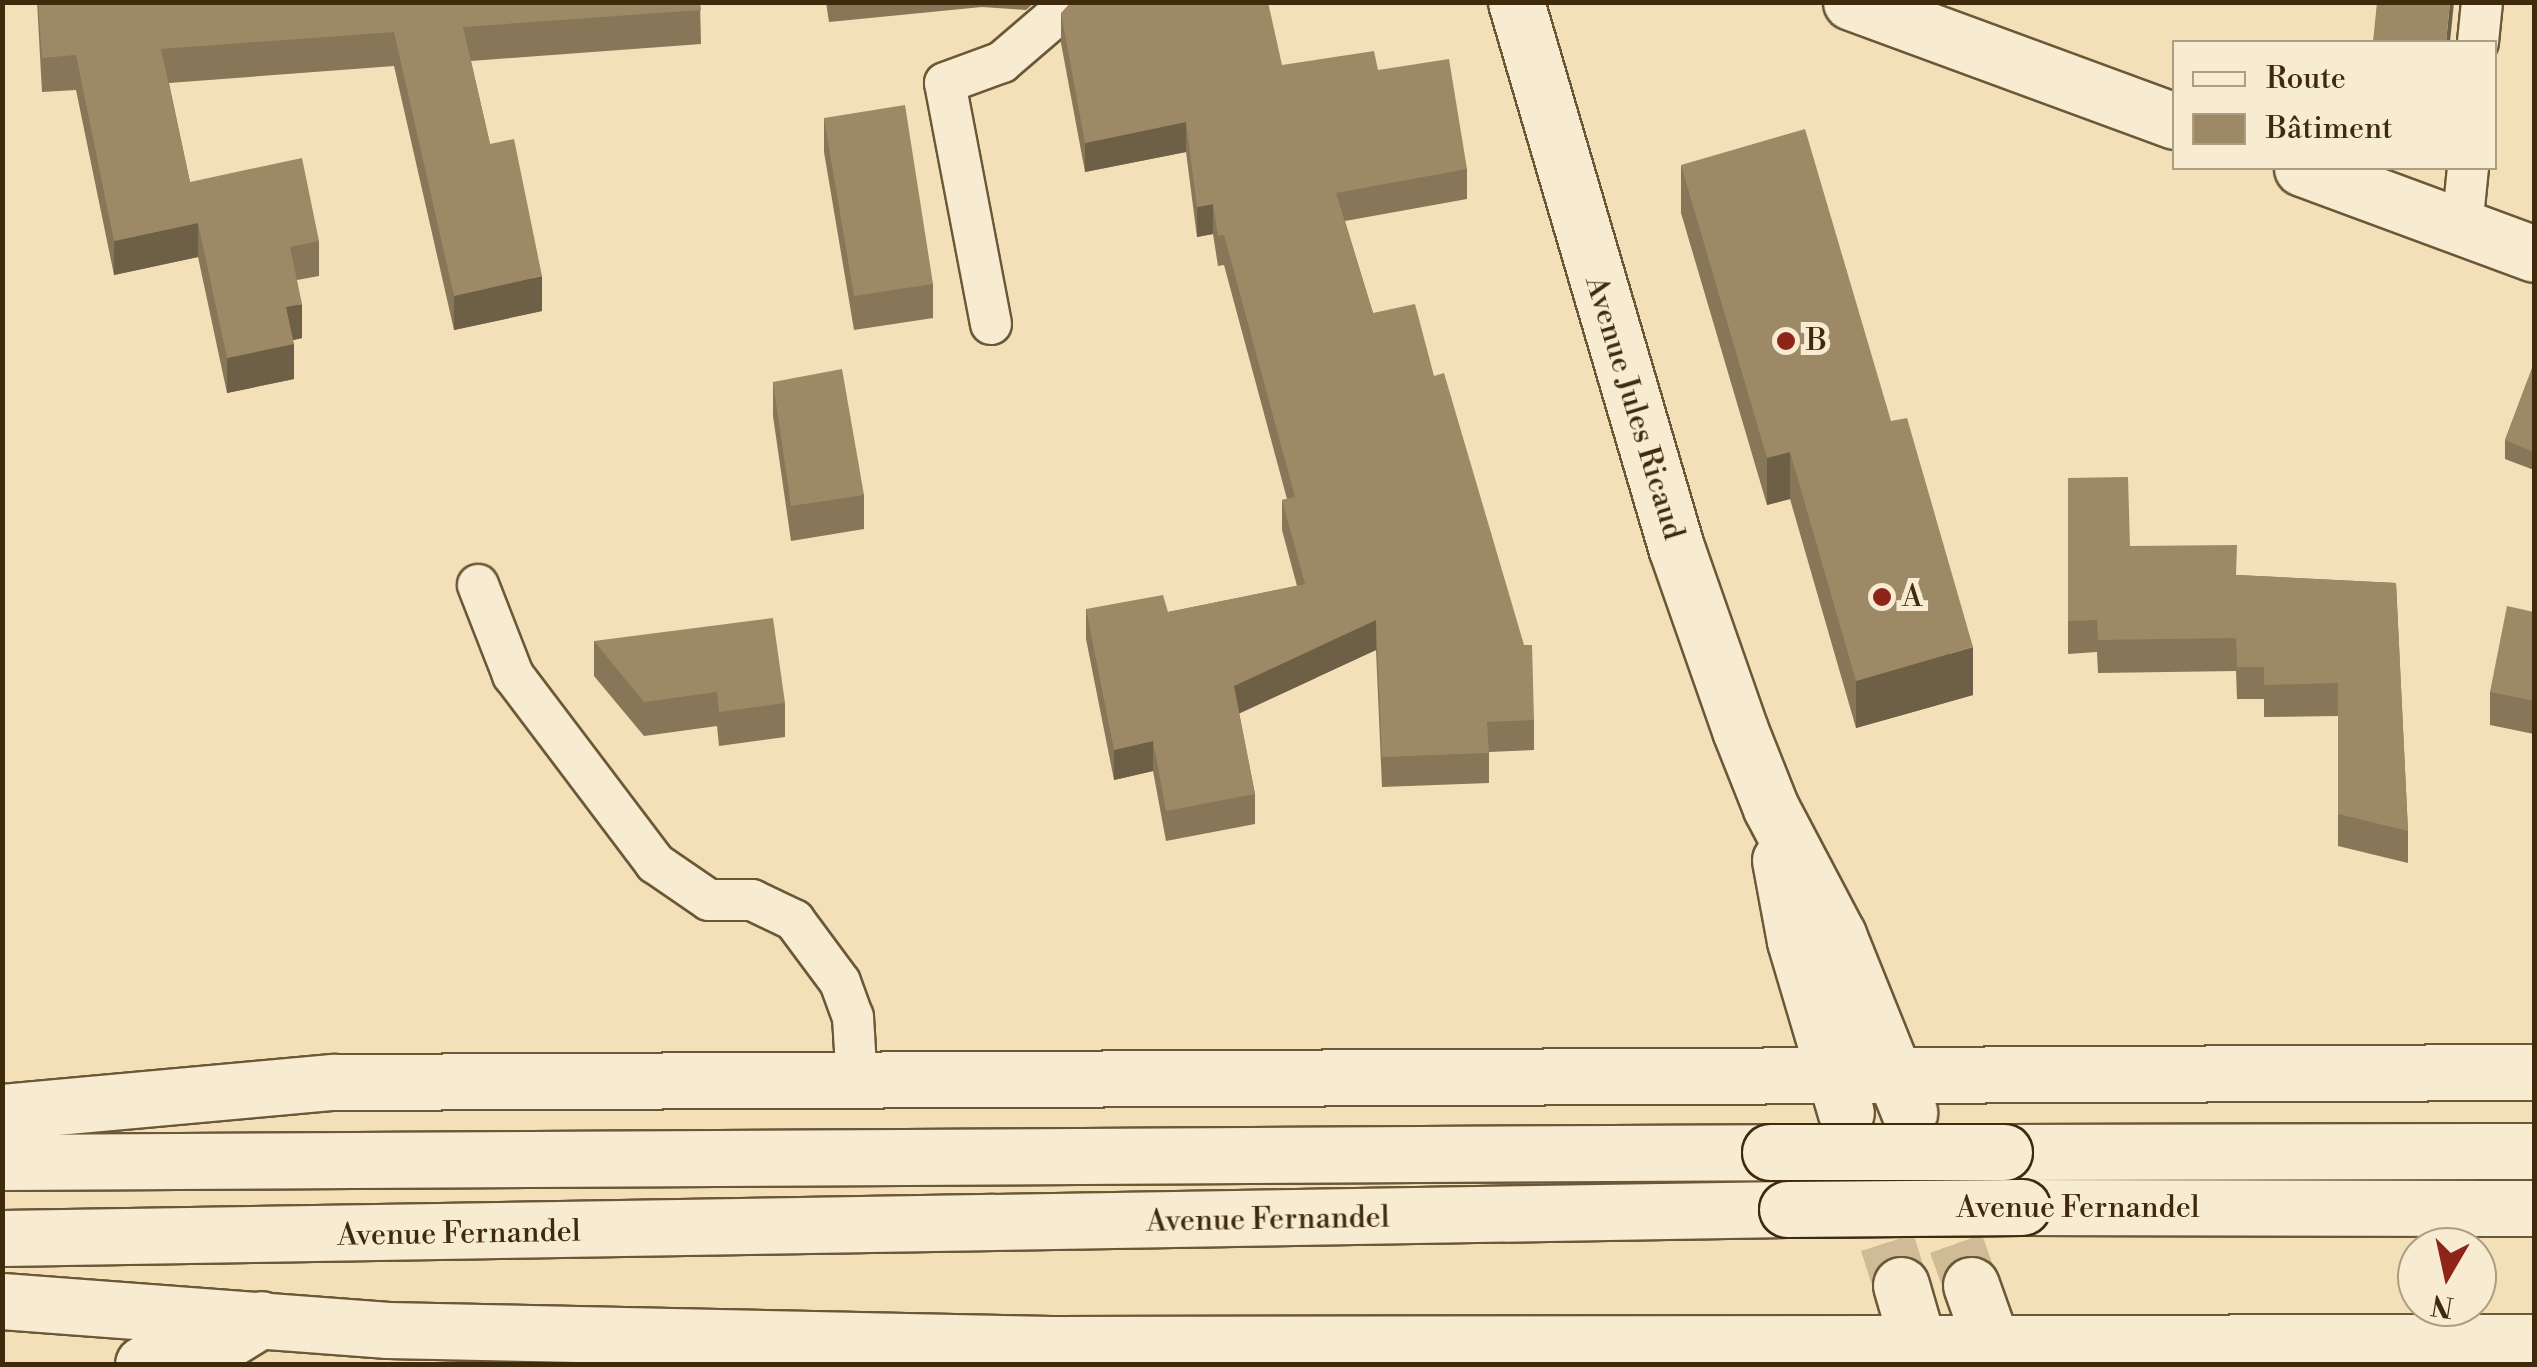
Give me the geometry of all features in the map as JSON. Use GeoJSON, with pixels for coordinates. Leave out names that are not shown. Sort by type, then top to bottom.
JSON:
{"type":"FeatureCollection","features":[{"type":"Feature","properties":{"kind":"main road","name":"Avenue Jules Ricaud"},"geometry":{"type":"LineString","coordinates":[[1516,2],[1676,548],[1771,808],[1838,935],[1903,1094]]}},
{"type":"Feature","properties":{"kind":"main road"},"geometry":{"type":"LineString","coordinates":[[1851,2],[1969,24],[2172,120]]}},
{"type":"Feature","properties":{"kind":"main road"},"geometry":{"type":"LineString","coordinates":[[2307,170],[2534,254]]}},
{"type":"Feature","properties":{"kind":"main road","name":"Avenue Jules Ricaud"},"geometry":{"type":"LineString","coordinates":[[1771,808],[1796,942],[1842,1096]]}},
{"type":"Feature","properties":{"kind":"main road"},"geometry":{"type":"LineString","coordinates":[[2,1112],[333,1082],[1842,1096],[2174,1069],[2534,1072]]}},
{"type":"Feature","properties":{"kind":"main road","name":"Avenue Fernandel"},"geometry":{"type":"LineString","coordinates":[[2,1162],[1770,1152],[2534,1152]]}},
{"type":"Feature","properties":{"kind":"main road","name":"Avenue Fernandel"},"geometry":{"type":"LineString","coordinates":[[2,1238],[1787,1209],[2534,1208]]}},
{"type":"Feature","properties":{"kind":"main road"},"geometry":{"type":"LineString","coordinates":[[1971,1285],[1995,1354]]}},
{"type":"Feature","properties":{"kind":"main road"},"geometry":{"type":"LineString","coordinates":[[1901,1286],[1920,1354]]}},
{"type":"Feature","properties":{"kind":"main road"},"geometry":{"type":"LineString","coordinates":[[2,1301],[260,1342]]}},
{"type":"Feature","properties":{"kind":"main road"},"geometry":{"type":"LineString","coordinates":[[143,1364],[220,1346],[388,1330],[1052,1354],[1995,1354],[2534,1342]]}},
{"type":"Feature","properties":{"kind":"lane"},"geometry":{"type":"LineString","coordinates":[[991,324],[945,83],[1002,62],[1072,2]]}},
{"type":"Feature","properties":{"kind":"lane"},"geometry":{"type":"LineString","coordinates":[[2478,40],[2482,2]]}},
{"type":"Feature","properties":{"kind":"lane"},"geometry":{"type":"LineString","coordinates":[[2462,227],[2468,170]]}},
{"type":"Feature","properties":{"kind":"lane"},"geometry":{"type":"LineString","coordinates":[[478,585],[513,675],[655,863],[709,900],[752,900],[794,920],[840,982],[853,1017],[857,1084]]}},
{"type":"Feature","properties":{"kind":"building"},"geometry":{"type":"Polygon","coordinates":[[[38,2],[700,2],[701,10],[463,27],[490,144],[514,139],[542,276],[454,296],[394,32],[161,49],[190,182],[302,158],[319,241],[290,247],[302,304],[286,307],[294,344],[227,358],[198,223],[114,241],[76,55],[42,58],[38,2]]]}},
{"type":"Feature","properties":{"kind":"building"},"geometry":{"type":"Polygon","coordinates":[[[1071,2],[1268,2],[1282,65],[1374,51],[1378,70],[1449,59],[1467,169],[1336,193],[1373,313],[1415,304],[1434,376],[1444,373],[1524,645],[1532,645],[1534,720],[1487,722],[1489,753],[1382,757],[1376,620],[1234,686],[1255,794],[1166,811],[1153,741],[1114,750],[1086,609],[1163,595],[1168,612],[1305,584],[1282,500],[1295,497],[1224,235],[1218,236],[1213,204],[1197,207],[1186,122],[1085,143],[1061,13],[1071,2]]]}},
{"type":"Feature","properties":{"kind":"building"},"geometry":{"type":"Polygon","coordinates":[[[2377,2],[2450,2],[2446,40],[2373,40],[2377,2]]]}},
{"type":"Feature","properties":{"kind":"building"},"geometry":{"type":"Polygon","coordinates":[[[905,105],[933,284],[854,296],[824,118],[905,105]]]}},
{"type":"Feature","properties":{"kind":"building"},"geometry":{"type":"Polygon","coordinates":[[[1805,129],[1891,421],[1907,418],[1973,647],[1856,681],[1790,452],[1767,458],[1681,165],[1805,129]]]}},
{"type":"Feature","properties":{"kind":"building"},"geometry":{"type":"Polygon","coordinates":[[[2534,363],[2534,452],[2505,440],[2534,363]]]}},
{"type":"Feature","properties":{"kind":"building"},"geometry":{"type":"Polygon","coordinates":[[[842,369],[864,495],[791,506],[773,382],[842,369]]]}},
{"type":"Feature","properties":{"kind":"building"},"geometry":{"type":"Polygon","coordinates":[[[2128,477],[2130,546],[2237,545],[2236,575],[2396,583],[2408,831],[2338,814],[2338,683],[2264,685],[2264,667],[2237,667],[2236,638],[2098,640],[2097,620],[2068,621],[2068,478],[2128,477]]]}},
{"type":"Feature","properties":{"kind":"building"},"geometry":{"type":"Polygon","coordinates":[[[2507,606],[2534,612],[2534,701],[2490,692],[2507,606]]]}},
{"type":"Feature","properties":{"kind":"building"},"geometry":{"type":"Polygon","coordinates":[[[773,618],[785,703],[719,712],[717,692],[644,702],[594,641],[773,618]]]}},
{"type":"Feature","properties":{"kind":"tunnel"},"geometry":{"type":"LineString","coordinates":[[1862,1163],[1901,1285]]}},
{"type":"Feature","properties":{"kind":"tunnel"},"geometry":{"type":"LineString","coordinates":[[1928,1165],[1971,1285]]}},
{"type":"Feature","properties":{"kind":"place","name":"B"},"geometry":{"type":"Point","coordinates":[1786,341]}},
{"type":"Feature","properties":{"kind":"place","name":"A"},"geometry":{"type":"Point","coordinates":[1882,597]}}]}
